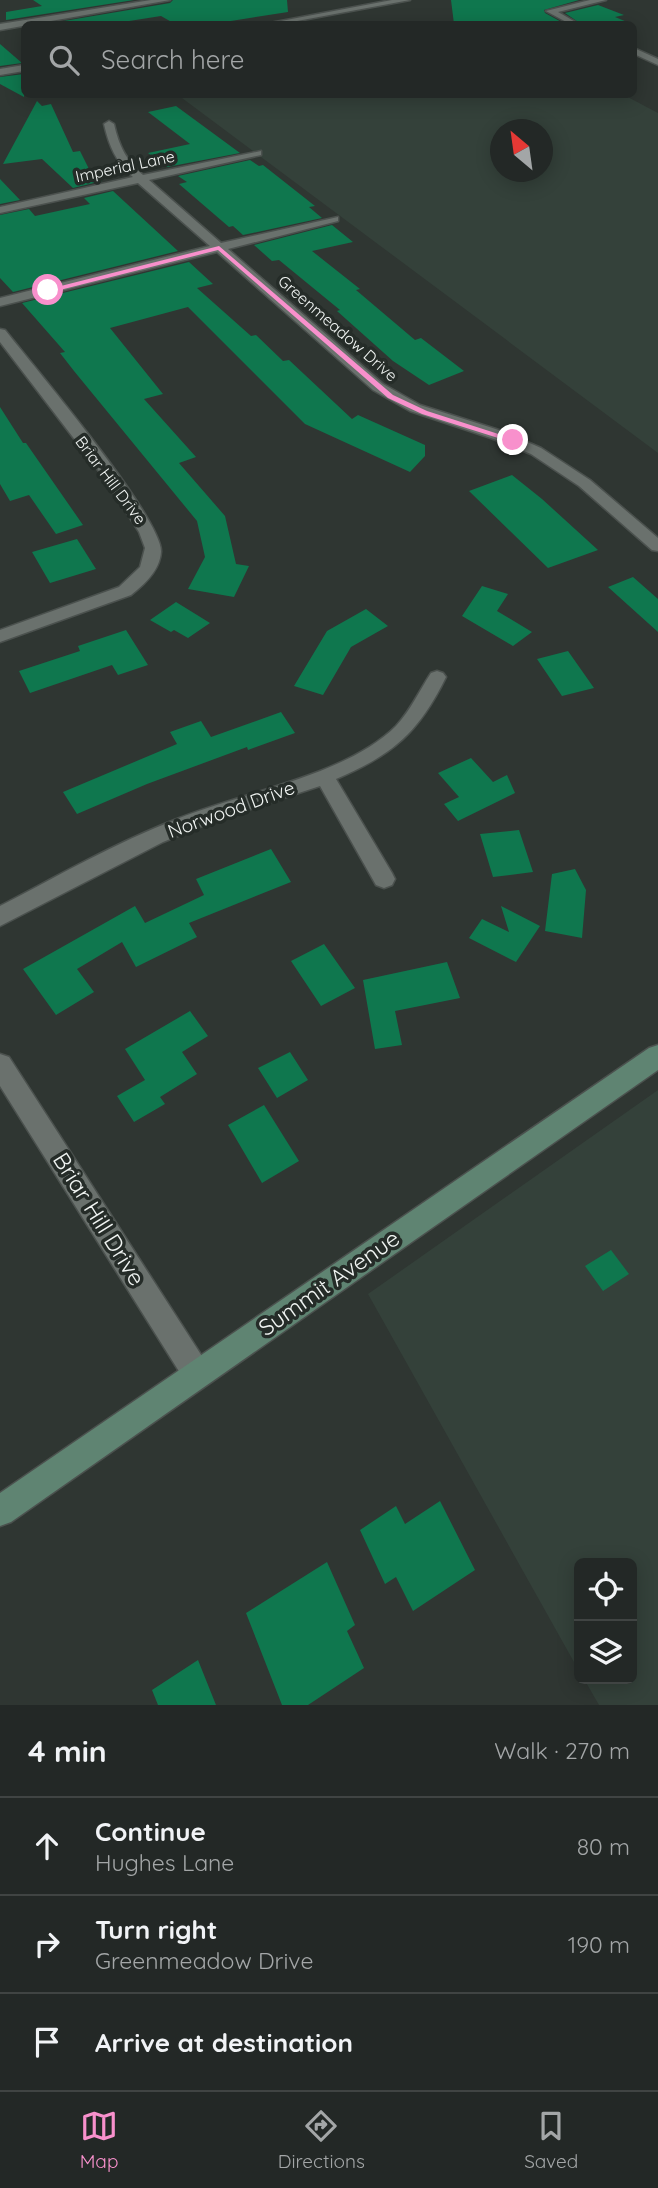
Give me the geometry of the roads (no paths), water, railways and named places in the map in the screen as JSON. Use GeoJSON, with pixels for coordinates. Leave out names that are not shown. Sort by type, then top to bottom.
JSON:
{"type":"FeatureCollection","features":[{"type":"Feature","properties":{"kind":"main road","name":"Summit Avenue"},"geometry":{"type":"LineString","coordinates":[[0,1511],[658,1056]]}},
{"type":"Feature","properties":{"kind":"street"},"geometry":{"type":"LineString","coordinates":[[37,21],[166,0]]}},
{"type":"Feature","properties":{"kind":"street"},"geometry":{"type":"LineString","coordinates":[[286,21],[406,0]]}},
{"type":"Feature","properties":{"kind":"street"},"geometry":{"type":"LineString","coordinates":[[569,21],[550,11],[602,0]]}},
{"type":"Feature","properties":{"kind":"street"},"geometry":{"type":"LineString","coordinates":[[0,27],[21,24]]}},
{"type":"Feature","properties":{"kind":"street"},"geometry":{"type":"LineString","coordinates":[[637,52],[658,50]]}},
{"type":"Feature","properties":{"kind":"street"},"geometry":{"type":"LineString","coordinates":[[637,52],[658,62]]}},
{"type":"Feature","properties":{"kind":"street"},"geometry":{"type":"LineString","coordinates":[[0,72],[21,68]]}},
{"type":"Feature","properties":{"kind":"street","name":"Greenmeadow Drive"},"geometry":{"type":"LineString","coordinates":[[109,124],[114,146],[121,160],[390,396],[425,412],[490,432],[536,451],[584,485],[658,546]]}},
{"type":"Feature","properties":{"kind":"street","name":"Imperial Lane"},"geometry":{"type":"LineString","coordinates":[[0,210],[257,153]]}},
{"type":"Feature","properties":{"kind":"street"},"geometry":{"type":"LineString","coordinates":[[0,302],[334,219]]}},
{"type":"Feature","properties":{"kind":"street","name":"Briar Hill Drive"},"geometry":{"type":"LineString","coordinates":[[0,333],[111,478],[148,530],[154,546],[146,570],[136,584],[125,591],[0,636]]}},
{"type":"Feature","properties":{"kind":"street","name":"Norwood Drive"},"geometry":{"type":"LineString","coordinates":[[0,917],[158,835],[324,776],[387,744],[411,723],[425,704],[437,677]]}},
{"type":"Feature","properties":{"kind":"street"},"geometry":{"type":"LineString","coordinates":[[324,776],[384,879]]}},
{"type":"Feature","properties":{"kind":"street","name":"Briar Hill Drive"},"geometry":{"type":"LineString","coordinates":[[0,1065],[197,1374]]}}]}
